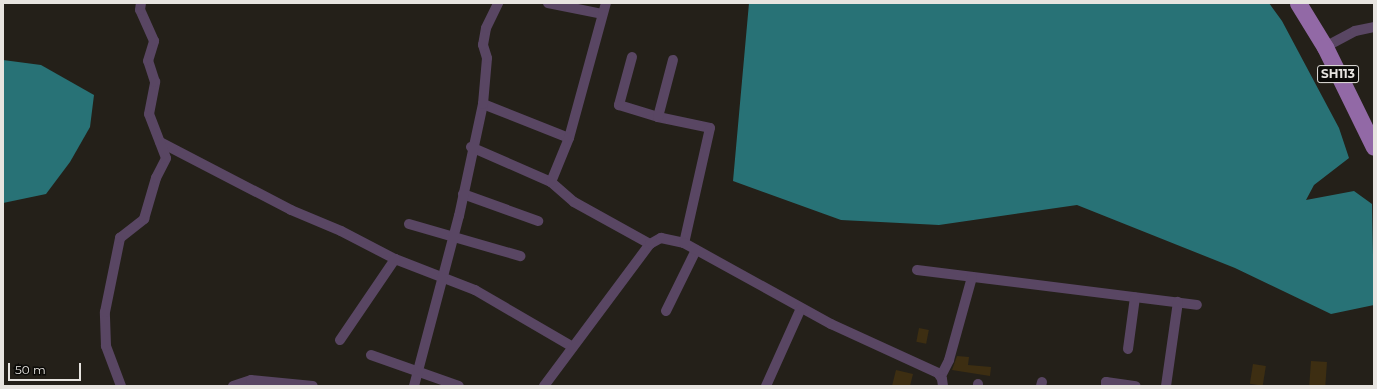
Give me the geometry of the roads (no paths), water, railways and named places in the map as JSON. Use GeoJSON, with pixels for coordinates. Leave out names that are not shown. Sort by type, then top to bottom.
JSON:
{"type":"FeatureCollection","features":[{"type":"Feature","properties":{"kind":"main road","name":"SH113"},"geometry":{"type":"LineString","coordinates":[[1298,3],[1329,45],[1374,123]]}},
{"type":"Feature","properties":{"kind":"main road","name":"SH113"},"geometry":{"type":"LineString","coordinates":[[1311,3],[1374,148]]}},
{"type":"Feature","properties":{"kind":"street"},"geometry":{"type":"LineString","coordinates":[[121,386],[106,346],[105,312],[120,238],[144,219],[156,178],[166,158],[149,114],[155,82],[148,61],[154,41],[140,10],[141,3]]}},
{"type":"Feature","properties":{"kind":"street"},"geometry":{"type":"LineString","coordinates":[[414,386],[444,277],[472,147],[483,104],[487,58],[483,45],[486,28],[498,3]]}},
{"type":"Feature","properties":{"kind":"street"},"geometry":{"type":"LineString","coordinates":[[548,3],[602,14]]}},
{"type":"Feature","properties":{"kind":"street"},"geometry":{"type":"LineString","coordinates":[[551,182],[569,138],[606,3]]}},
{"type":"Feature","properties":{"kind":"street"},"geometry":{"type":"LineString","coordinates":[[1329,45],[1355,31],[1374,27]]}},
{"type":"Feature","properties":{"kind":"street"},"geometry":{"type":"LineString","coordinates":[[632,57],[619,105],[658,117],[710,128],[684,243]]}},
{"type":"Feature","properties":{"kind":"street"},"geometry":{"type":"LineString","coordinates":[[658,117],[673,60]]}},
{"type":"Feature","properties":{"kind":"street"},"geometry":{"type":"LineString","coordinates":[[483,104],[569,138]]}},
{"type":"Feature","properties":{"kind":"street"},"geometry":{"type":"LineString","coordinates":[[160,142],[291,210],[341,231],[395,258],[475,290],[573,347]]}},
{"type":"Feature","properties":{"kind":"street"},"geometry":{"type":"LineString","coordinates":[[472,147],[551,182],[574,202],[650,244]]}},
{"type":"Feature","properties":{"kind":"street"},"geometry":{"type":"LineString","coordinates":[[463,194],[538,222]]}},
{"type":"Feature","properties":{"kind":"street"},"geometry":{"type":"LineString","coordinates":[[409,224],[520,256]]}},
{"type":"Feature","properties":{"kind":"street"},"geometry":{"type":"LineString","coordinates":[[544,386],[650,244],[661,238],[684,243],[802,308],[942,381],[972,277]]}},
{"type":"Feature","properties":{"kind":"street"},"geometry":{"type":"LineString","coordinates":[[666,311],[696,250]]}},
{"type":"Feature","properties":{"kind":"street"},"geometry":{"type":"LineString","coordinates":[[340,340],[395,258]]}},
{"type":"Feature","properties":{"kind":"street"},"geometry":{"type":"LineString","coordinates":[[917,270],[1197,305]]}},
{"type":"Feature","properties":{"kind":"street"},"geometry":{"type":"LineString","coordinates":[[1128,349],[1135,297]]}},
{"type":"Feature","properties":{"kind":"street"},"geometry":{"type":"LineString","coordinates":[[1166,386],[1178,302]]}},
{"type":"Feature","properties":{"kind":"street"},"geometry":{"type":"LineString","coordinates":[[766,386],[802,308]]}},
{"type":"Feature","properties":{"kind":"street"},"geometry":{"type":"LineString","coordinates":[[372,355],[459,386]]}},
{"type":"Feature","properties":{"kind":"street"},"geometry":{"type":"LineString","coordinates":[[232,386],[251,380],[313,386]]}},
{"type":"Feature","properties":{"kind":"street"},"geometry":{"type":"LineString","coordinates":[[1106,386],[1106,382],[1136,386]]}},
{"type":"Feature","properties":{"kind":"water"},"geometry":{"type":"Polygon","coordinates":[[[749,3],[1269,3],[1282,21],[1339,128],[1349,158],[1314,185],[1306,200],[1354,191],[1372,204],[1374,305],[1331,314],[1235,268],[1077,205],[939,225],[841,220],[733,181],[749,3]]]}},
{"type":"Feature","properties":{"kind":"water"},"geometry":{"type":"Polygon","coordinates":[[[3,60],[41,65],[94,95],[90,127],[70,162],[46,194],[3,203],[3,60]]]}}]}
